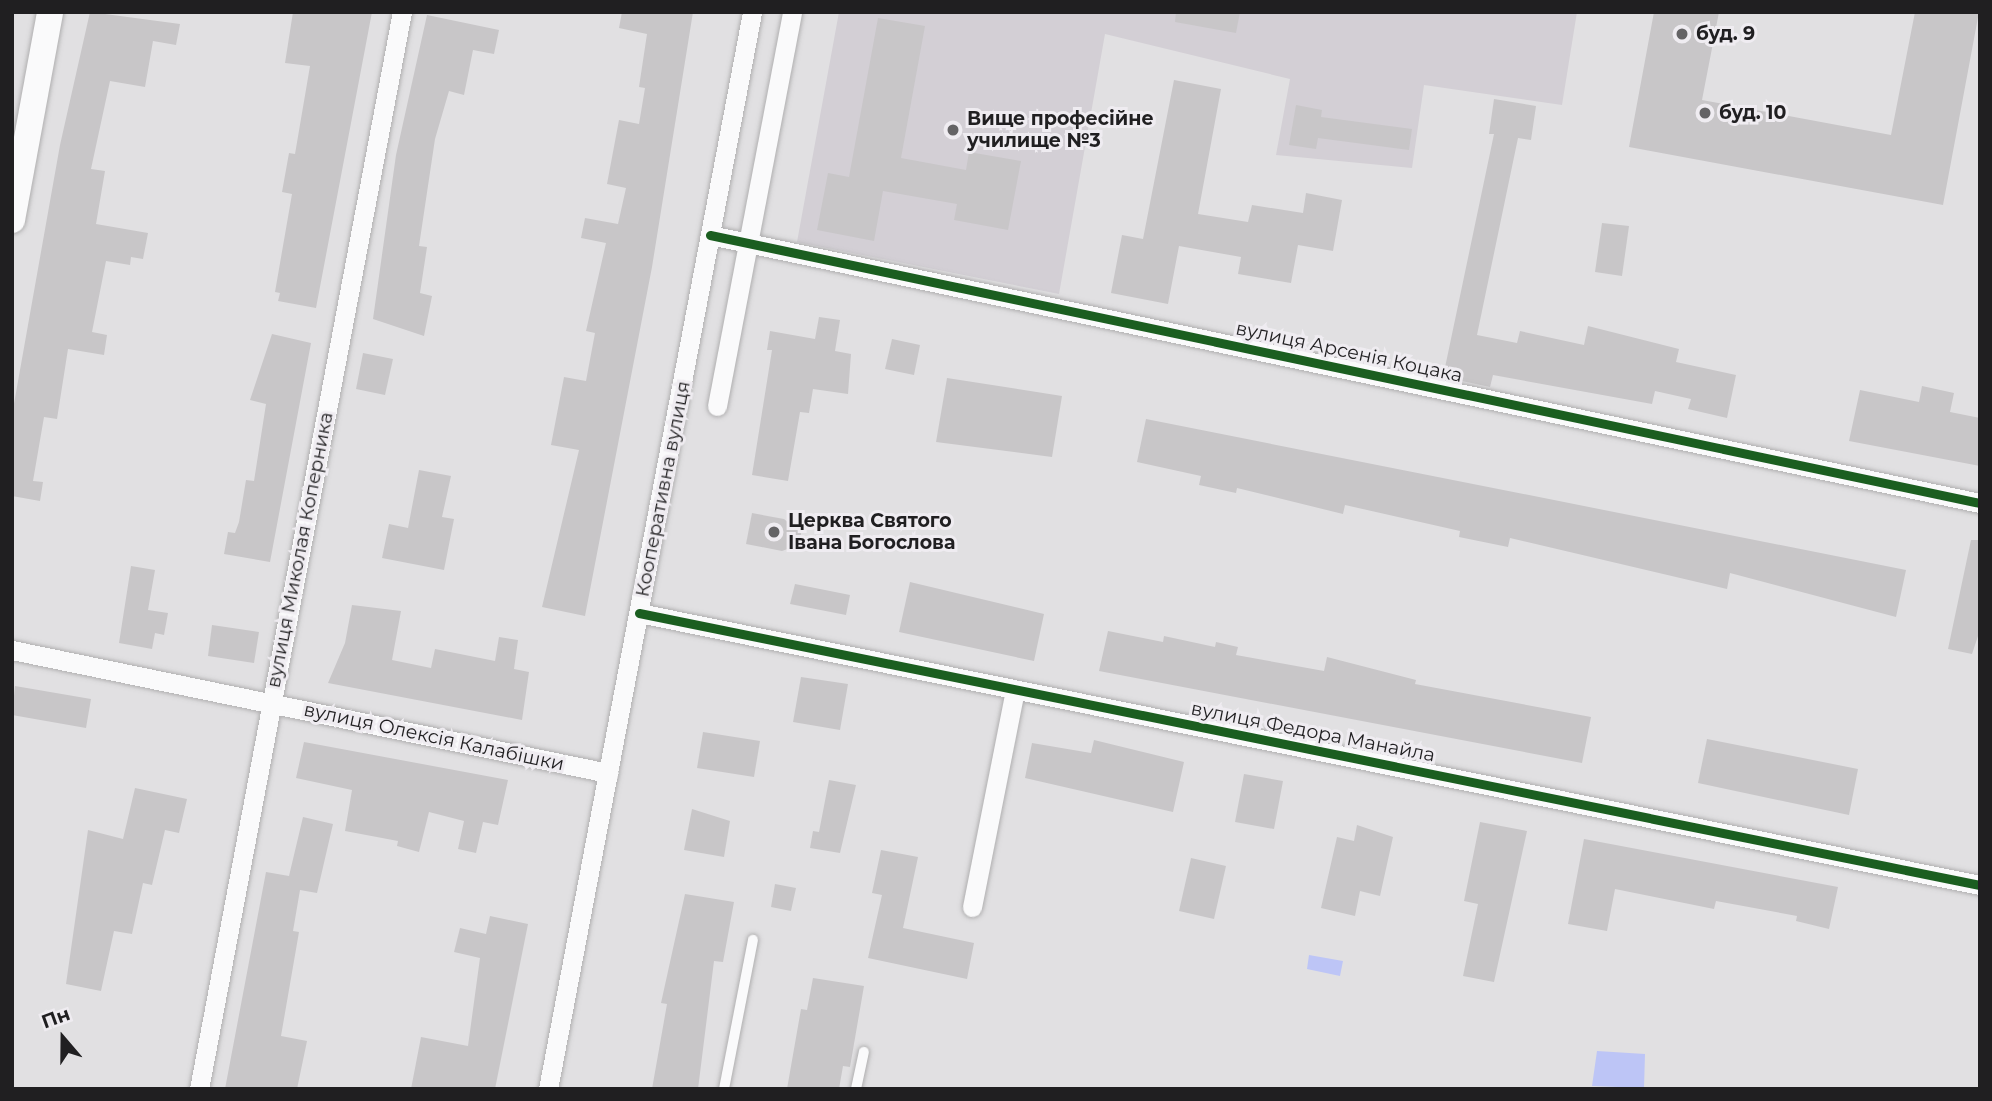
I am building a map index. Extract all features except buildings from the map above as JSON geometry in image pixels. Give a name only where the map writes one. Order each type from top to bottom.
[{"type":"street","points":[[12,220],[50,12]]},
{"type":"street","name":"вулиця Миколая Коперника","points":[[199,1089],[402,12]]},
{"type":"street","name":"Кооперативна вулиця","points":[[548,1089],[752,12]]},
{"type":"street","name":"Кооперативна вулиця","points":[[718,406],[792,12]]},
{"type":"street","name":"вулиця Арсенія Коцака","points":[[710,235],[1980,503]]},
{"type":"street","name":"вулиця Федора Манайла","points":[[639,613],[1980,885]]},
{"type":"street","name":"вулиця Олексія Калабішки","points":[[12,650],[608,773]]},
{"type":"street","points":[[972,907],[1015,690]]},
{"type":"lane","points":[[724,1089],[753,940]]},
{"type":"lane","points":[[856,1089],[863,1052]]},
{"type":"shaded area","name":"Вище професійне училище №3","points":[[839,12],[1577,12],[1562,105],[1424,85],[1412,168],[1276,155],[1290,79],[1105,34],[1059,294],[797,242]]},
{"type":"water","points":[[1309,955],[1343,961],[1340,976],[1307,969]]},
{"type":"water","points":[[1597,1051],[1645,1054],[1644,1088],[1592,1086]]},
{"type":"cycle path","points":[[710,235],[1980,503]]},
{"type":"cycle path","points":[[639,613],[1980,885]]},
{"type":"place","name":"буд. 9","points":[[1682,34]]},
{"type":"place","name":"буд. 10","points":[[1705,113]]},
{"type":"place","name":"Вище професійне училище №3","points":[[953,130]]},
{"type":"place","name":"Церква Святого Івана Богослова","points":[[774,532]]}]
